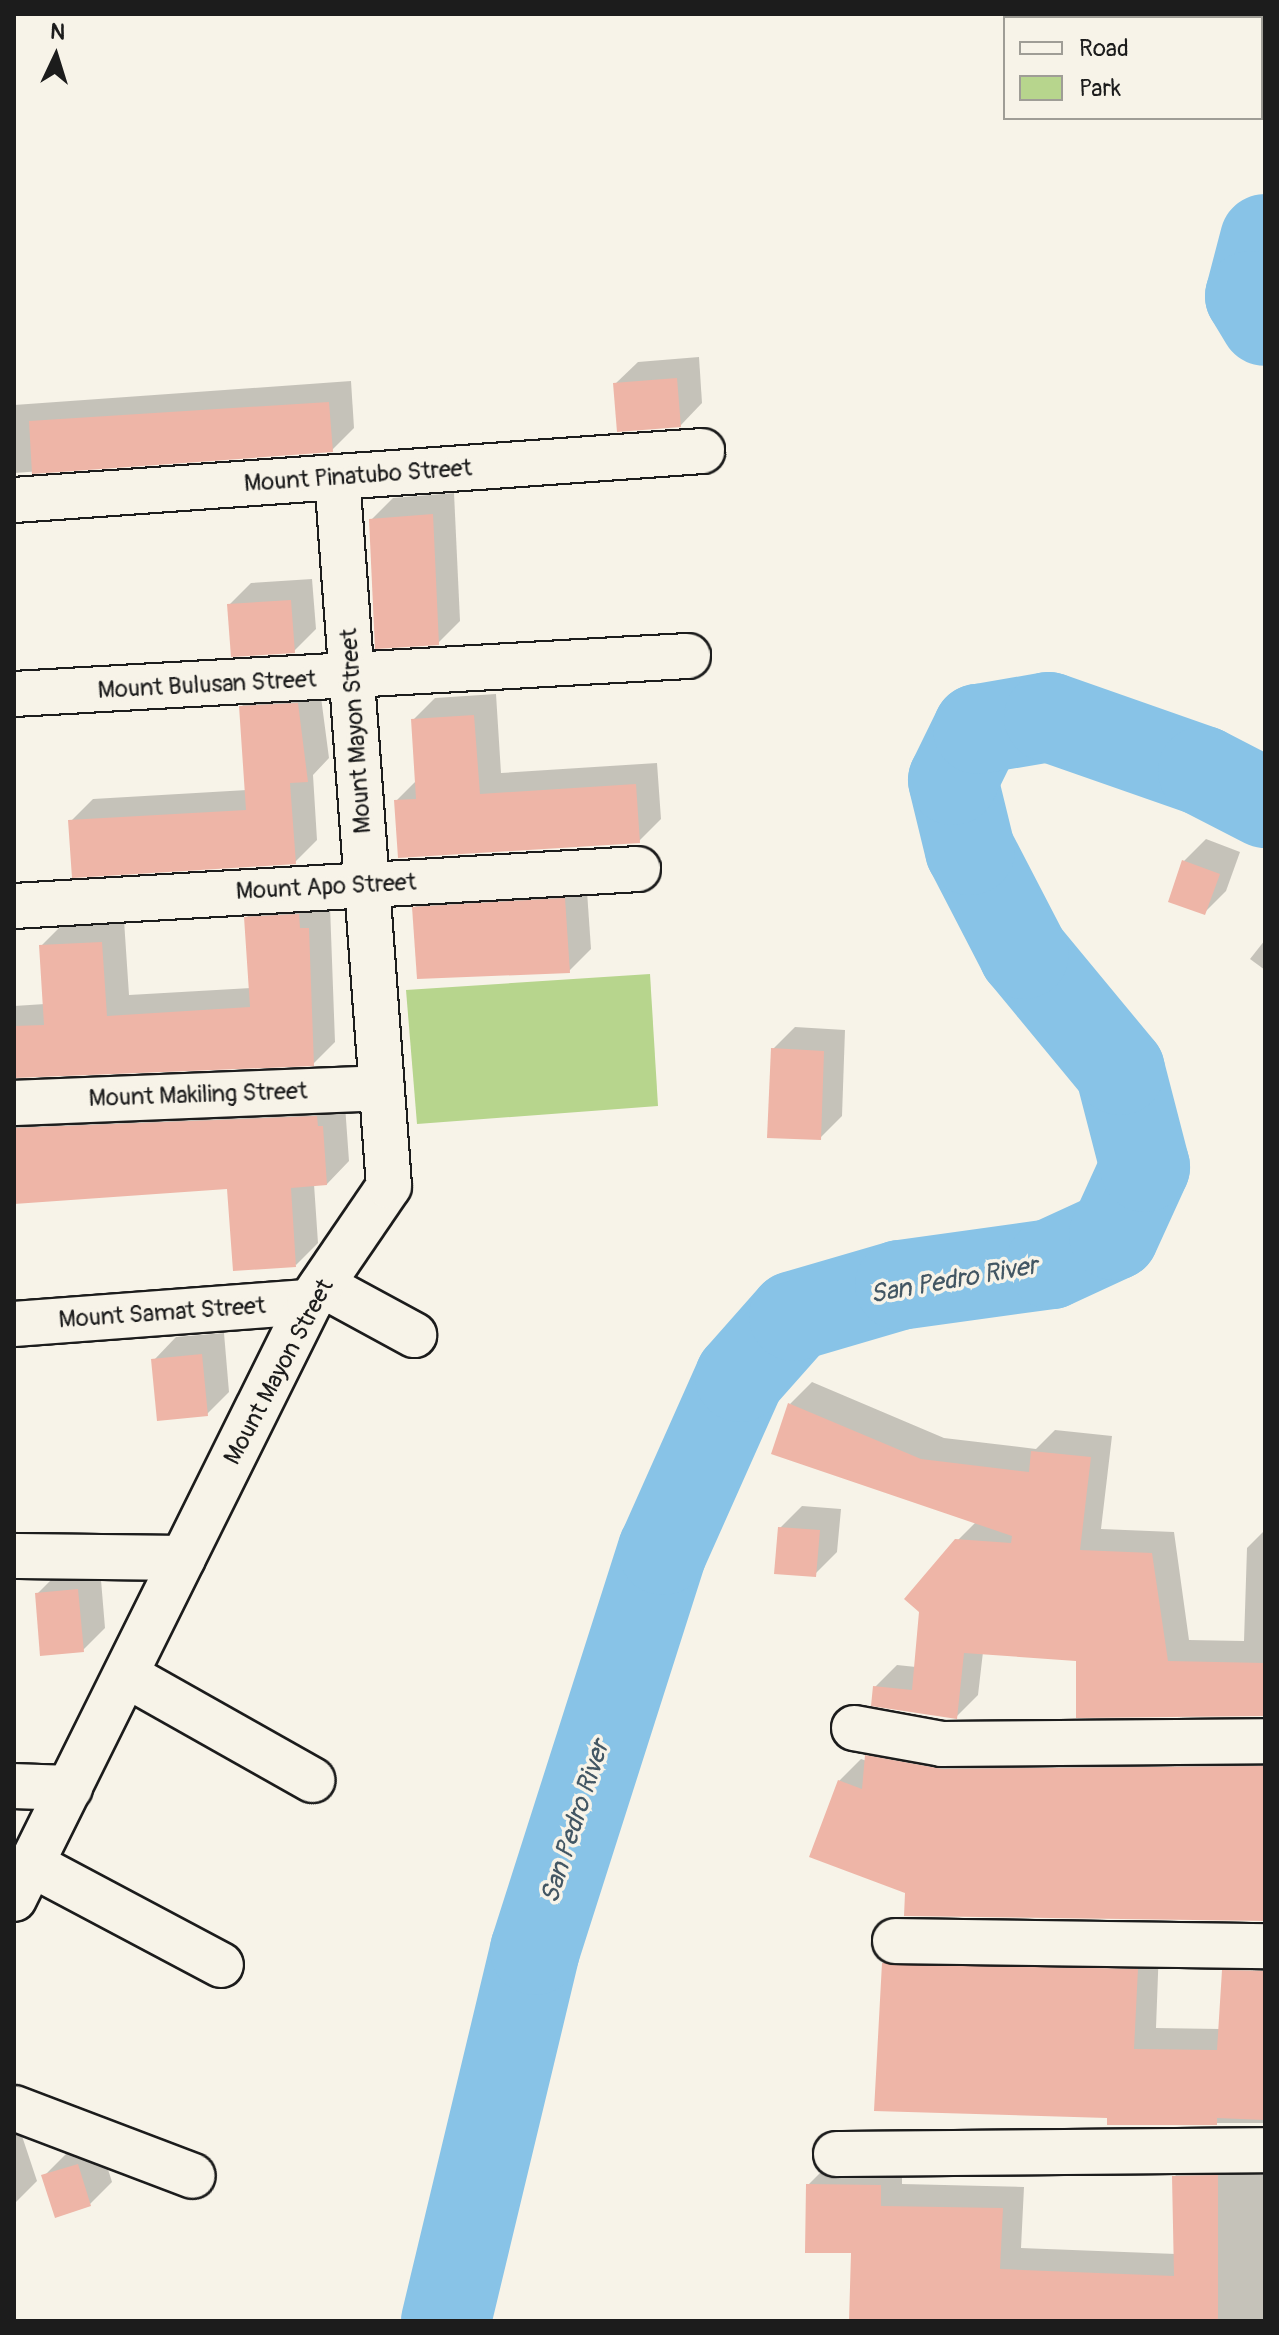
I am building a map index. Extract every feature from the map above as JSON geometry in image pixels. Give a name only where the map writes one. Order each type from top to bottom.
[{"type":"street","name":"Mount Pinatubo Street","points":[[14,500],[702,451]]},
{"type":"street","name":"Mount Mayon Street","points":[[23,1882],[316,1293],[389,1186],[337,477]]},
{"type":"street","name":"Mount Bulusan Street","points":[[14,694],[688,656]]},
{"type":"street","name":"Mount Apo Street","points":[[14,906],[638,869]]},
{"type":"street","name":"Mount Makiling Street","points":[[14,1103],[382,1088]]},
{"type":"street","name":"Mount Samat Street","points":[[14,1324],[316,1293]]},
{"type":"street","points":[[316,1293],[414,1335]]},
{"type":"street","points":[[14,1556],[183,1558]]},
{"type":"street","points":[[126,1675],[312,1780]]},
{"type":"street","points":[[854,1728],[942,1744],[1265,1741]]},
{"type":"street","points":[[14,1786],[70,1788]]},
{"type":"street","points":[[23,1882],[221,1965]]},
{"type":"street","points":[[895,1941],[1265,1946]]},
{"type":"street","points":[[14,2108],[193,2176]]},
{"type":"street","points":[[836,2154],[1265,2150]]},
{"type":"green space","points":[[650,974],[658,1106],[417,1124],[406,990]]},
{"type":"building","points":[[677,378],[681,427],[617,432],[613,383]]},
{"type":"building","points":[[329,402],[333,452],[32,474],[29,421]]},
{"type":"building","points":[[433,514],[439,645],[375,649],[369,519]]},
{"type":"building","points":[[291,600],[295,653],[231,657],[227,604]]},
{"type":"building","points":[[298,703],[308,782],[290,783],[296,864],[72,878],[68,820],[246,810],[239,706]]},
{"type":"building","points":[[474,715],[480,794],[636,784],[640,843],[398,858],[394,800],[416,799],[411,719]]},
{"type":"building","points":[[1182,860],[1220,874],[1205,915],[1168,902]]},
{"type":"building","points":[[565,898],[570,973],[417,979],[412,907]]},
{"type":"building","points":[[299,914],[300,928],[309,928],[314,1066],[14,1078],[14,1026],[44,1025],[39,945],[102,942],[107,1016],[250,1007],[244,917]]},
{"type":"building","points":[[771,1048],[824,1051],[821,1140],[767,1138]]},
{"type":"building","points":[[317,1116],[318,1126],[323,1126],[327,1185],[291,1188],[296,1267],[233,1271],[227,1189],[14,1204],[14,1128]]},
{"type":"building","points":[[202,1354],[208,1416],[157,1421],[151,1359]]},
{"type":"building","points":[[788,1403],[921,1459],[1029,1472],[1031,1451],[1091,1457],[1080,1550],[1152,1553],[1168,1661],[1265,1663],[1265,1716],[1076,1718],[1076,1661],[964,1653],[957,1719],[871,1706],[873,1686],[912,1690],[919,1612],[904,1599],[955,1539],[1011,1543],[1012,1536],[771,1454]]},
{"type":"building","points":[[778,1527],[820,1530],[816,1577],[774,1574]]},
{"type":"building","points":[[78,1589],[84,1652],[40,1656],[35,1593]]},
{"type":"building","points":[[865,1755],[942,1769],[1265,1766],[1265,1921],[904,1916],[905,1893],[809,1857],[838,1780],[862,1789]]},
{"type":"building","points":[[882,1963],[1138,1969],[1134,2049],[1217,2050],[1222,1970],[1265,1971],[1265,2120],[1217,2118],[1217,2125],[1107,2125],[1107,2118],[874,2111]]},
{"type":"building","points":[[78,2164],[91,2206],[55,2218],[41,2175]]},
{"type":"building","points":[[1218,2175],[1218,2321],[849,2321],[851,2253],[805,2253],[806,2184],[881,2185],[881,2206],[1003,2208],[1000,2269],[1174,2276],[1172,2176]]},
{"type":"waterway","name":"San Pedro River","points":[[1265,239],[1250,296],[1265,321]]},
{"type":"waterway","name":"San Pedro River","points":[[446,2321],[535,1950],[663,1550],[740,1377],[794,1316],[900,1285],[1051,1264],[1114,1235],[1145,1167],[1120,1070],[1024,954],[970,850],[953,780],[978,729],[1049,717],[1203,771],[1265,803]]}]
